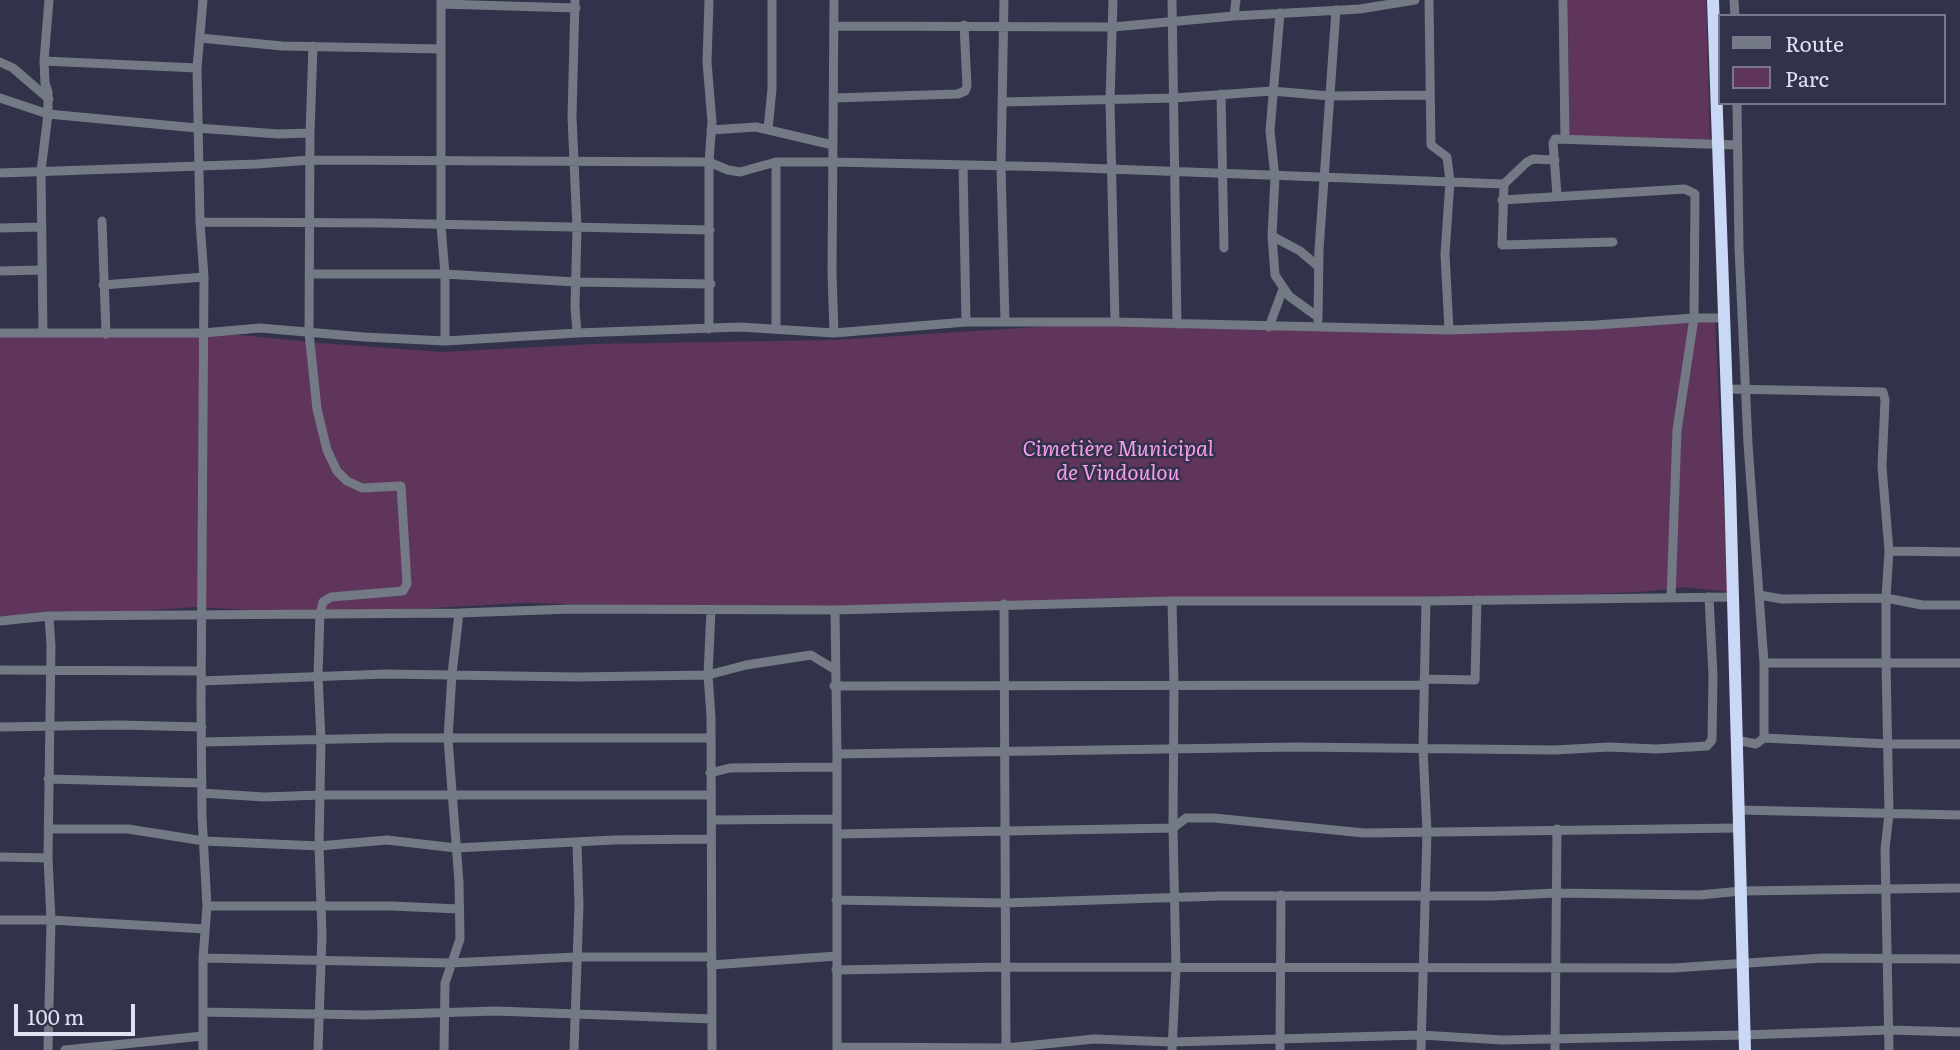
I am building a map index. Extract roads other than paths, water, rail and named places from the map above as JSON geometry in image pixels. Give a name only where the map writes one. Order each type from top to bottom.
[{"type":"highway","points":[[1713,0],[1725,318],[1745,1050]]},
{"type":"street","points":[[43,333],[41,171],[49,99],[44,61],[49,0]]},
{"type":"street","points":[[203,0],[197,68],[200,222],[204,278],[201,676],[206,906],[203,1050]]},
{"type":"street","points":[[709,0],[709,329]]},
{"type":"street","points":[[768,129],[772,89],[772,0]]},
{"type":"street","points":[[834,0],[834,333]]},
{"type":"street","points":[[1004,0],[1001,167],[1005,323]]},
{"type":"street","points":[[1113,0],[1110,100],[1115,322]]},
{"type":"street","points":[[1172,0],[1177,324]]},
{"type":"street","points":[[1234,16],[1236,0]]},
{"type":"street","points":[[834,26],[1113,27],[1336,10],[1359,4],[1415,0]]},
{"type":"street","points":[[1429,0],[1428,96],[1431,145],[1447,157],[1450,181],[1445,254],[1449,330]]},
{"type":"street","points":[[1563,0],[1565,139]]},
{"type":"street","points":[[445,341],[445,274],[441,226],[441,2],[575,4],[572,93],[576,161],[577,332]]},
{"type":"street","points":[[1319,329],[1319,267],[1336,10]]},
{"type":"street","points":[[1280,13],[1270,131],[1275,177],[1272,236],[1275,275],[1283,289],[1318,317]]},
{"type":"street","points":[[834,98],[958,94],[965,91],[964,25]]},
{"type":"street","points":[[200,38],[313,46],[441,49]]},
{"type":"street","points":[[313,46],[309,333],[317,409],[327,450],[337,471],[362,488],[401,486],[407,584],[403,591],[331,597],[323,602],[320,614],[318,675],[321,740],[321,908],[318,1050]]},
{"type":"street","points":[[44,61],[197,68]]},
{"type":"street","points":[[0,62],[13,68],[49,99]]},
{"type":"street","points":[[1002,102],[1174,98],[1272,91],[1330,96],[1428,96]]},
{"type":"street","points":[[1221,94],[1224,248]]},
{"type":"street","points":[[0,98],[48,114],[278,134],[310,133]]},
{"type":"street","points":[[1737,105],[1739,248],[1748,444],[1764,663],[1764,738]]},
{"type":"street","points":[[711,130],[756,127],[833,145]]},
{"type":"street","points":[[1557,195],[1553,141],[1565,139],[1737,145]]},
{"type":"street","points":[[1555,160],[1533,159],[1504,184],[1502,245],[1613,242]]},
{"type":"street","points":[[0,173],[310,160],[709,162],[740,172],[776,162],[833,162],[1504,184]]},
{"type":"street","points":[[776,162],[776,328]]},
{"type":"street","points":[[963,165],[966,322]]},
{"type":"street","points":[[1502,200],[1685,189],[1692,191],[1696,198],[1694,318],[1677,430],[1671,598]]},
{"type":"street","points":[[102,221],[106,334]]},
{"type":"street","points":[[200,222],[710,230]]},
{"type":"street","points":[[0,228],[42,227]]},
{"type":"street","points":[[1272,236],[1300,251],[1319,267]]},
{"type":"street","points":[[0,271],[41,270]]},
{"type":"street","points":[[310,274],[445,274],[575,282],[710,284]]},
{"type":"street","points":[[103,285],[204,278]]},
{"type":"street","points":[[1269,327],[1283,289]]},
{"type":"street","points":[[0,334],[203,332],[260,328],[445,341],[577,332],[709,329],[776,328],[834,333],[966,322],[1115,322],[1319,329],[1449,330],[1725,318]]},
{"type":"street","points":[[1726,389],[1883,393],[1885,400],[1882,467],[1889,551],[1886,598],[1889,814],[1885,849],[1889,1050]]},
{"type":"street","points":[[1889,551],[1960,552]]},
{"type":"street","points":[[1759,595],[1782,599],[1886,598],[1922,605],[1960,604]]},
{"type":"street","points":[[838,754],[1173,751],[1297,747],[1555,750],[1707,746],[1712,740],[1713,676],[1709,597]]},
{"type":"street","points":[[0,621],[48,616],[460,613],[570,609],[835,610],[1172,601],[1733,597]]},
{"type":"street","points":[[834,686],[1005,687],[1475,680],[1477,600]]},
{"type":"street","points":[[1172,601],[1176,968],[1172,1046]]},
{"type":"street","points":[[1421,1050],[1427,832],[1423,748],[1426,601]]},
{"type":"street","points":[[1004,604],[1006,1049]]},
{"type":"street","points":[[711,610],[708,675],[712,1050]]},
{"type":"street","points":[[835,610],[834,686],[838,754],[837,1048],[1006,1049],[1094,1039],[1172,1046],[1280,1045],[1421,1035],[1502,1040],[1889,1030],[1960,1032]]},
{"type":"street","points":[[444,1050],[445,982],[450,963],[459,946],[456,848],[448,739],[452,674],[460,613]]},
{"type":"street","points":[[48,616],[48,858],[51,920],[48,1050]]},
{"type":"street","points":[[0,670],[201,676],[708,675],[746,664],[811,654],[835,669]]},
{"type":"street","points":[[1764,663],[1960,663]]},
{"type":"street","points":[[0,727],[202,727]]},
{"type":"street","points":[[202,742],[387,738],[710,738]]},
{"type":"street","points":[[1737,740],[1756,744],[1764,738],[1889,744],[1960,744]]},
{"type":"street","points":[[710,773],[730,768],[837,767]]},
{"type":"street","points":[[48,779],[202,783]]},
{"type":"street","points":[[202,793],[264,797],[711,795]]},
{"type":"street","points":[[1737,810],[1960,815]]},
{"type":"street","points":[[837,834],[1173,828],[1185,818],[1214,818],[1364,834],[1738,828]]},
{"type":"street","points":[[711,820],[836,819]]},
{"type":"street","points":[[48,830],[128,829],[204,841],[319,846],[387,840],[456,848],[711,839]]},
{"type":"street","points":[[1555,1050],[1558,966],[1557,829]]},
{"type":"street","points":[[574,1050],[579,905],[577,843]]},
{"type":"street","points":[[0,857],[48,858]]},
{"type":"street","points":[[836,900],[1004,903],[1281,895],[1700,895],[1741,891],[1960,888]]},
{"type":"street","points":[[1280,1045],[1281,895]]},
{"type":"street","points":[[206,906],[392,906],[459,909]]},
{"type":"street","points":[[0,920],[51,920],[205,929]]},
{"type":"street","points":[[203,958],[450,963],[576,957],[711,961],[837,956]]},
{"type":"street","points":[[836,970],[1279,966],[1422,969],[1558,966],[1673,968],[1824,958],[1960,959]]},
{"type":"street","points":[[203,1012],[319,1015],[496,1011],[712,1019]]},
{"type":"street","points":[[65,1050],[203,1036]]},
{"type":"park label","name":"Cimetière Municipal de Vindoulou","points":[[1118,462]]}]
